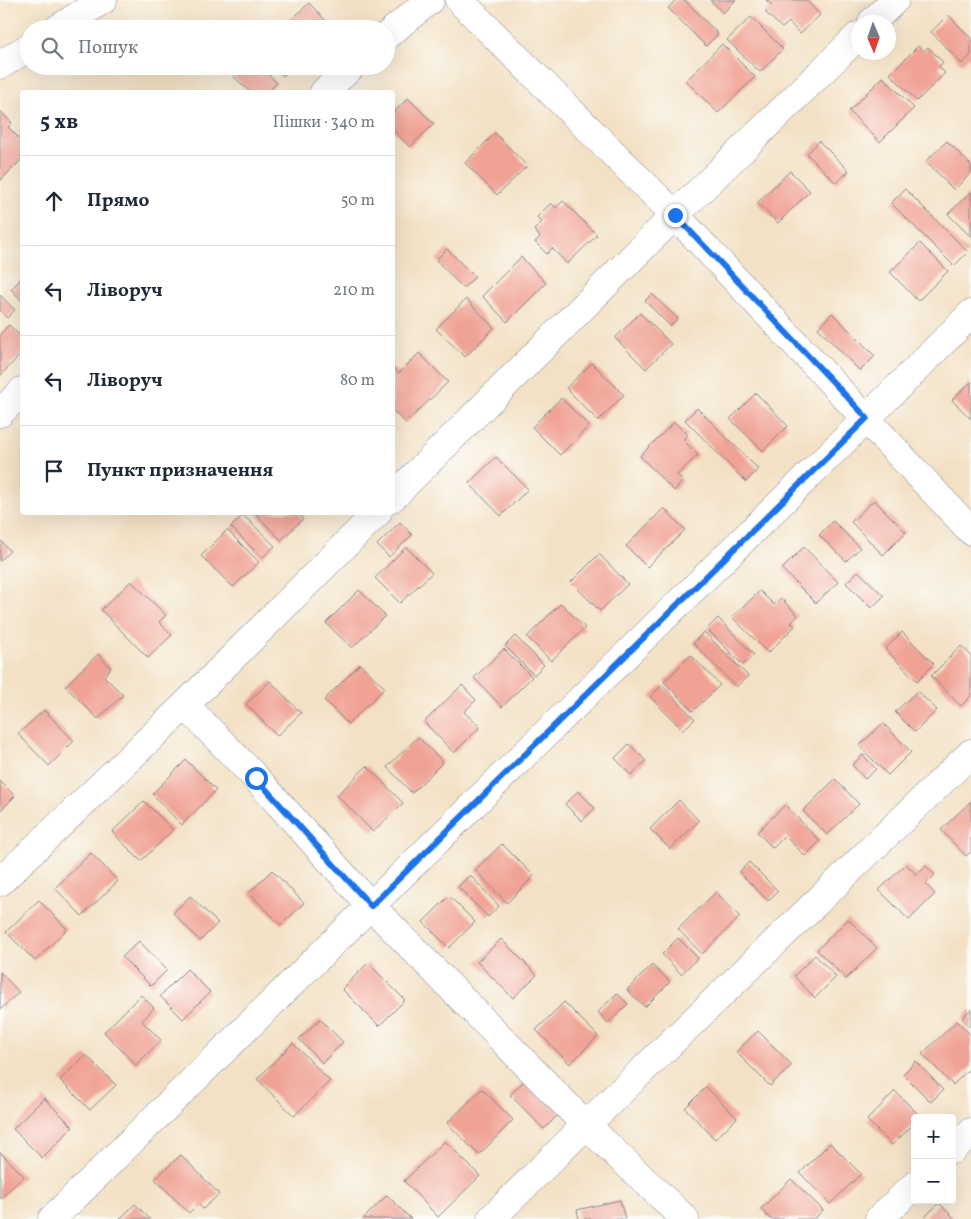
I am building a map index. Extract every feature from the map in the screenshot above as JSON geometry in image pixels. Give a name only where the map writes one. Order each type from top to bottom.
[{"type":"street","points":[[71,20],[103,0]]},
{"type":"street","points":[[395,29],[430,0]]},
{"type":"street","points":[[459,0],[675,215],[971,531]]},
{"type":"street","points":[[879,15],[895,0]]},
{"type":"street","points":[[395,495],[675,215],[851,43]]},
{"type":"street","points":[[0,65],[20,53]]},
{"type":"street","points":[[326,90],[342,75]]},
{"type":"street","points":[[52,1219],[971,314]]},
{"type":"street","points":[[0,413],[20,393]]},
{"type":"street","points":[[0,882],[185,705],[375,515]]},
{"type":"street","points":[[185,705],[256,778],[371,906],[586,1125],[685,1219]]},
{"type":"street","points":[[492,1219],[586,1125],[971,753]]},
{"type":"street","points":[[956,1146],[971,1132]]},
{"type":"street","points":[[879,1219],[911,1189]]},
{"type":"building","points":[[676,0],[685,0],[718,34],[706,46],[668,8]]},
{"type":"building","points":[[710,0],[736,0],[723,13]]},
{"type":"building","points":[[766,0],[806,0],[820,15],[800,34],[789,22],[782,28],[765,12],[772,5]]},
{"type":"building","points":[[309,3],[325,20],[291,20]]},
{"type":"building","points":[[948,15],[971,38],[971,55],[962,64],[931,32]]},
{"type":"building","points":[[751,17],[783,49],[760,72],[727,40]]},
{"type":"building","points":[[722,44],[755,77],[718,113],[686,81]]},
{"type":"building","points":[[918,46],[924,51],[928,47],[943,62],[939,67],[945,73],[917,101],[890,74]]},
{"type":"building","points":[[232,75],[269,75],[277,83],[270,90],[248,90]]},
{"type":"building","points":[[883,77],[914,108],[880,142],[849,111]]},
{"type":"building","points":[[408,98],[434,124],[410,147],[395,132],[395,111]]},
{"type":"building","points":[[0,111],[12,123],[8,127],[20,139],[20,161],[0,181]]},
{"type":"building","points":[[495,133],[527,166],[497,195],[465,163]]},
{"type":"building","points":[[819,141],[849,171],[836,183],[807,154]]},
{"type":"building","points":[[947,141],[971,165],[971,173],[954,190],[926,161]]},
{"type":"building","points":[[790,171],[810,191],[778,223],[757,203]]},
{"type":"building","points":[[905,189],[968,252],[954,266],[891,203]]},
{"type":"building","points":[[971,192],[971,237],[948,214]]},
{"type":"building","points":[[563,201],[597,235],[567,264],[552,248],[547,254],[535,242],[540,237],[534,230],[542,222],[537,217],[551,203],[556,208]]},
{"type":"building","points":[[920,243],[948,271],[918,301],[890,272]]},
{"type":"building","points":[[447,249],[475,277],[463,288],[436,260]]},
{"type":"building","points":[[521,257],[546,283],[507,322],[482,296]]},
{"type":"building","points":[[20,280],[20,299],[11,289]]},
{"type":"building","points":[[652,294],[678,319],[670,326],[645,301]]},
{"type":"building","points":[[0,295],[15,310],[7,318],[0,311]]},
{"type":"building","points":[[466,299],[494,328],[465,357],[436,329]]},
{"type":"building","points":[[640,313],[671,344],[646,369],[615,338]]},
{"type":"building","points":[[832,313],[875,356],[860,371],[818,328]]},
{"type":"building","points":[[9,325],[20,336],[20,355],[0,376],[0,334]]},
{"type":"building","points":[[419,353],[448,382],[406,423],[395,413],[395,370],[399,373]]},
{"type":"building","points":[[592,363],[624,395],[598,421],[566,388]]},
{"type":"building","points":[[971,382],[971,419],[952,400]]},
{"type":"building","points":[[756,393],[788,426],[763,451],[730,419]]},
{"type":"building","points":[[561,398],[589,426],[560,455],[532,427]]},
{"type":"building","points":[[697,408],[758,469],[746,482],[685,420]]},
{"type":"building","points":[[674,422],[688,435],[683,440],[698,455],[677,475],[683,481],[674,491],[640,456]]},
{"type":"building","points":[[496,457],[528,489],[501,516],[469,483]]},
{"type":"building","points":[[874,500],[906,532],[883,555],[851,522]]},
{"type":"building","points":[[664,508],[685,530],[647,567],[626,546]]},
{"type":"building","points":[[243,515],[275,546],[262,558],[231,527]]},
{"type":"building","points":[[257,515],[300,515],[303,519],[281,540]]},
{"type":"building","points":[[833,521],[860,548],[846,561],[819,535]]},
{"type":"building","points":[[400,522],[412,535],[389,557],[377,545]]},
{"type":"building","points":[[227,530],[259,562],[233,587],[201,556]]},
{"type":"building","points":[[0,540],[10,551],[0,561]]},
{"type":"building","points":[[406,547],[432,573],[400,603],[375,578]]},
{"type":"building","points":[[804,547],[838,582],[816,603],[782,569]]},
{"type":"building","points":[[599,554],[628,584],[600,611],[571,582]]},
{"type":"building","points":[[858,571],[884,596],[871,608],[846,583]]},
{"type":"building","points":[[131,581],[166,615],[159,622],[172,635],[148,658],[101,610]]},
{"type":"building","points":[[359,590],[385,616],[352,648],[326,623]]},
{"type":"building","points":[[760,591],[774,605],[781,598],[798,616],[791,623],[795,626],[768,653],[732,617]]},
{"type":"building","points":[[561,603],[585,628],[551,661],[527,637]]},
{"type":"building","points":[[718,618],[754,655],[743,665],[707,629]]},
{"type":"building","points":[[704,632],[748,676],[736,687],[693,643]]},
{"type":"building","points":[[902,632],[934,664],[917,681],[885,649]]},
{"type":"building","points":[[515,636],[544,665],[534,675],[505,646]]},
{"type":"building","points":[[961,646],[971,655],[971,696],[961,706],[931,676]]},
{"type":"building","points":[[504,649],[532,677],[502,707],[474,678]]},
{"type":"building","points":[[98,654],[111,668],[104,676],[123,695],[98,719],[65,686]]},
{"type":"building","points":[[691,655],[720,685],[693,711],[664,682]]},
{"type":"building","points":[[360,664],[385,688],[348,724],[324,700]]},
{"type":"building","points":[[270,681],[301,713],[277,736],[246,704]]},
{"type":"building","points":[[462,685],[476,700],[464,712],[480,727],[454,753],[424,722]]},
{"type":"building","points":[[662,685],[695,719],[683,730],[650,697]]},
{"type":"building","points":[[917,691],[937,710],[915,732],[895,712]]},
{"type":"building","points":[[44,710],[74,741],[49,766],[18,734]]},
{"type":"building","points":[[883,723],[911,752],[888,775],[859,746]]},
{"type":"building","points":[[418,737],[443,762],[412,793],[387,767]]},
{"type":"building","points":[[629,744],[646,761],[631,775],[615,758]]},
{"type":"building","points":[[863,755],[876,769],[865,779],[852,765]]},
{"type":"building","points":[[186,760],[216,790],[182,825],[152,794]]},
{"type":"building","points":[[367,766],[403,803],[373,832],[337,795]]},
{"type":"building","points":[[835,779],[859,804],[827,835],[803,811]]},
{"type":"building","points":[[0,781],[15,796],[0,811]]},
{"type":"building","points":[[578,791],[595,808],[582,821],[565,804]]},
{"type":"building","points":[[679,800],[699,821],[670,849],[650,829]]},
{"type":"building","points":[[144,801],[173,830],[141,861],[112,832]]},
{"type":"building","points":[[971,801],[971,852],[966,856],[941,830]]},
{"type":"building","points":[[785,805],[820,841],[805,856],[785,836],[773,848],[757,832]]},
{"type":"building","points":[[502,844],[534,876],[507,903],[475,870]]},
{"type":"building","points":[[91,853],[118,881],[82,916],[55,888]]},
{"type":"building","points":[[749,862],[778,891],[768,901],[739,872]]},
{"type":"building","points":[[906,864],[917,875],[926,866],[935,875],[926,884],[935,894],[909,920],[879,890]]},
{"type":"building","points":[[272,870],[304,903],[281,925],[249,893]]},
{"type":"building","points":[[470,875],[499,906],[488,917],[458,887]]},
{"type":"building","points":[[716,892],[740,917],[702,954],[678,929]]},
{"type":"building","points":[[190,896],[218,923],[200,941],[173,913]]},
{"type":"building","points":[[449,896],[475,922],[449,948],[423,922]]},
{"type":"building","points":[[39,900],[67,929],[35,961],[6,932]]},
{"type":"building","points":[[848,919],[877,948],[846,979],[817,950]]},
{"type":"building","points":[[678,938],[698,958],[681,974],[662,954]]},
{"type":"building","points":[[501,939],[537,975],[513,998],[477,962]]},
{"type":"building","points":[[139,941],[167,970],[151,986],[122,957]]},
{"type":"building","points":[[815,955],[836,977],[815,998],[794,976]]},
{"type":"building","points":[[368,963],[405,1000],[379,1026],[342,989]]},
{"type":"building","points":[[652,965],[670,982],[645,1007],[627,990]]},
{"type":"building","points":[[187,969],[210,992],[183,1019],[160,996]]},
{"type":"building","points":[[0,972],[19,992],[0,1010]]},
{"type":"building","points":[[617,993],[628,1004],[608,1023],[598,1012]]},
{"type":"building","points":[[141,995],[154,1008],[142,1021],[161,1040],[136,1065],[104,1032]]},
{"type":"building","points":[[564,1002],[598,1036],[570,1064],[536,1030]]},
{"type":"building","points":[[971,1009],[971,1028],[962,1018]]},
{"type":"building","points":[[320,1019],[343,1042],[322,1063],[299,1039]]},
{"type":"building","points":[[957,1021],[971,1035],[971,1067],[953,1085],[922,1054]]},
{"type":"building","points":[[758,1031],[792,1065],[770,1086],[736,1052]]},
{"type":"building","points":[[293,1043],[330,1081],[294,1116],[257,1079]]},
{"type":"building","points":[[86,1055],[116,1085],[90,1110],[60,1080]]},
{"type":"building","points":[[916,1061],[943,1090],[931,1102],[903,1074]]},
{"type":"building","points":[[526,1079],[560,1113],[544,1129],[510,1095]]},
{"type":"building","points":[[706,1087],[737,1118],[715,1139],[685,1108]]},
{"type":"building","points":[[482,1089],[513,1120],[479,1155],[447,1123]]},
{"type":"building","points":[[895,1091],[918,1114],[911,1114],[911,1127],[892,1145],[867,1120]]},
{"type":"building","points":[[44,1098],[73,1127],[42,1158],[13,1129]]},
{"type":"building","points":[[445,1141],[480,1176],[438,1217],[404,1181]]},
{"type":"building","points":[[830,1143],[861,1174],[830,1204],[800,1173]]},
{"type":"building","points":[[0,1152],[24,1176],[0,1199]]},
{"type":"building","points":[[181,1155],[219,1194],[203,1209],[198,1204],[189,1213],[155,1179]]},
{"type":"building","points":[[791,1179],[823,1210],[814,1219],[770,1219],[761,1209]]},
{"type":"building","points":[[387,1195],[411,1219],[363,1219]]},
{"type":"building","points":[[620,1200],[625,1219],[579,1219],[577,1210]]},
{"type":"building","points":[[135,1204],[150,1219],[120,1219]]},
{"type":"building","points":[[940,1204],[955,1219],[923,1219]]},
{"type":"route","points":[[256,778],[371,906],[867,418],[675,215]]}]
